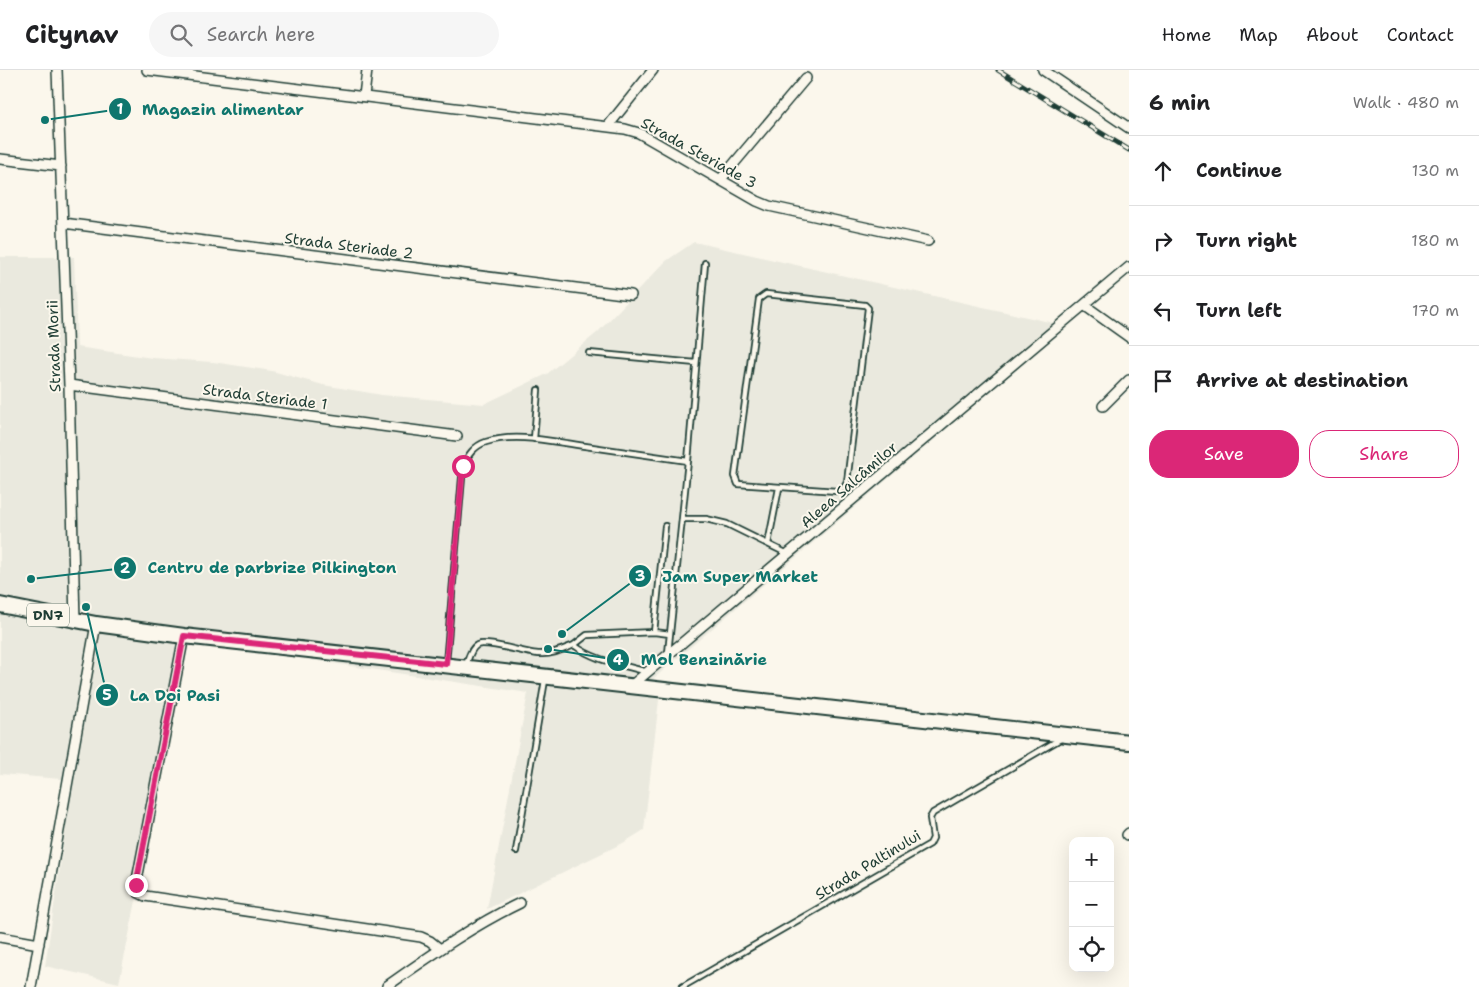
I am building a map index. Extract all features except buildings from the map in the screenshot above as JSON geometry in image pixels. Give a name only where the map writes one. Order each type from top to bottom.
[{"type":"main road","name":"DN7","points":[[0,605],[75,621],[184,636],[465,666],[1129,742]]},
{"type":"street","name":"Strada Morii","points":[[57,70],[69,385],[75,621]]},
{"type":"street","name":"Strada Steriade 3","points":[[147,70],[608,126],[639,133],[769,206],[928,241]]},
{"type":"street","points":[[364,96],[367,70]]},
{"type":"street","points":[[608,126],[654,70]]},
{"type":"street","points":[[1043,70],[1129,128]]},
{"type":"street","points":[[721,179],[806,78]]},
{"type":"street","points":[[0,159],[61,166]]},
{"type":"street","name":"Strada Steriade 2","points":[[63,223],[631,295]]},
{"type":"street","name":"Aleea Salcâmilor","points":[[632,685],[1129,267]]},
{"type":"street","points":[[1084,305],[1129,337]]},
{"type":"street","points":[[1103,406],[1129,380]]},
{"type":"street","name":"Strada Steriade 1","points":[[69,385],[457,436]]},
{"type":"street","points":[[32,987],[96,624]]},
{"type":"street","points":[[184,636],[136,885],[139,893],[145,896],[421,937],[430,941],[440,950]]},
{"type":"street","points":[[387,986],[490,918],[520,903]]},
{"type":"street","points":[[0,937],[39,944]]},
{"type":"lane","points":[[667,656],[688,461],[704,263]]},
{"type":"lane","points":[[766,294],[865,305],[868,310],[847,482],[844,488],[837,492],[779,488],[738,484],[735,476],[758,299],[766,294]]},
{"type":"lane","points":[[588,353],[696,363]]},
{"type":"lane","points":[[534,439],[538,390]]},
{"type":"lane","points":[[446,664],[463,466],[475,448],[485,442],[506,438],[534,439],[688,461]]},
{"type":"lane","points":[[768,544],[779,488]]},
{"type":"lane","points":[[682,519],[706,519],[727,524],[789,554]]},
{"type":"lane","points":[[654,632],[665,526]]},
{"type":"lane","points":[[465,666],[472,650],[478,645],[490,644],[542,655],[558,652],[574,645],[587,635],[654,632],[670,634]]},
{"type":"lane","points":[[574,645],[583,652],[648,672]]},
{"type":"lane","points":[[516,851],[546,676]]},
{"type":"lane","name":"Strada Paltinului","points":[[682,987],[930,844],[933,838],[930,818],[933,813],[1068,735]]},
{"type":"shaded area","points":[[694,242],[1067,326],[653,679],[659,700],[644,830],[623,843],[487,909],[528,693],[187,641],[119,983],[45,966],[73,780],[0,774],[0,257],[74,257],[77,347],[152,358],[213,362],[272,371],[323,385],[382,395],[484,404],[547,374],[598,332],[666,261]]},
{"type":"railway","points":[[998,70],[1129,150]]},
{"type":"place","name":"Magazin alimentar","points":[[45,120]]},
{"type":"place","name":"Centru de parbrize Pilkington","points":[[31,579]]},
{"type":"place","name":"La Doi Pasi","points":[[86,607]]},
{"type":"place","name":"Jam Super Market","points":[[562,634]]},
{"type":"place","name":"Mol Benzinărie","points":[[548,649]]},
{"type":"route","points":[[136,885],[184,636],[446,664],[463,466]]}]
